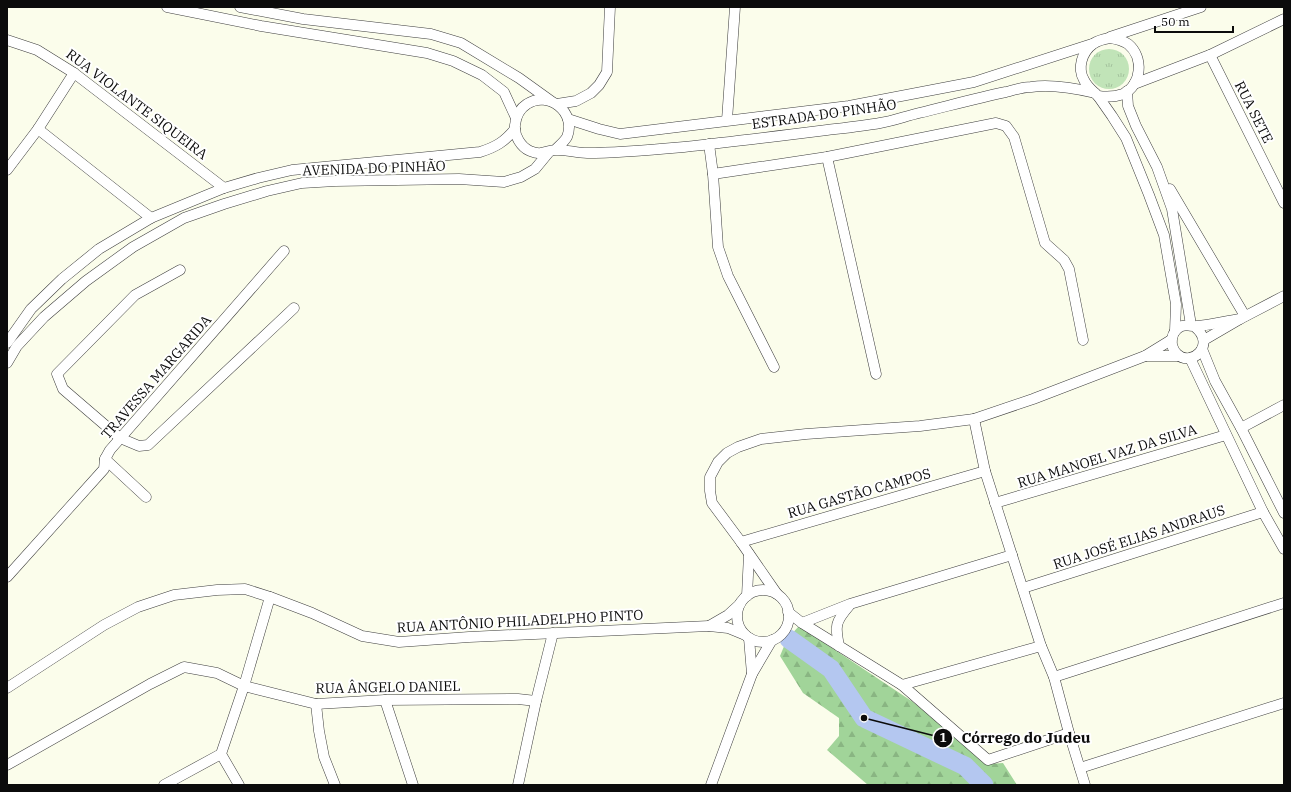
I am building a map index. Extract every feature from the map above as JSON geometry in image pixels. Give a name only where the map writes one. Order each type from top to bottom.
[{"type":"street","points":[[167,7],[261,26],[427,53],[453,61],[482,75],[504,92],[515,123],[517,137],[522,145],[529,150],[537,153],[552,151],[562,144],[567,136],[568,119],[564,110],[519,78],[461,43],[431,34],[303,19],[240,7]]},
{"type":"street","points":[[7,343],[31,309],[62,279],[100,249],[151,218],[224,188],[292,170],[480,152],[495,147],[509,135],[519,111],[526,104],[535,100],[544,99],[555,103],[576,101],[591,93],[599,85],[607,72],[610,7]]},
{"type":"street","points":[[728,120],[735,7]]},
{"type":"street","name":"ESTRADA DO PINHÃO","points":[[568,119],[620,134],[849,106],[974,82],[1201,7]]},
{"type":"street","points":[[1096,94],[1116,96],[1131,87],[1210,55],[1284,19]]},
{"type":"street","points":[[1178,356],[1172,348],[1176,304],[1164,235],[1126,138],[1096,94],[1088,87],[1082,78],[1081,69],[1084,55],[1086,51],[1097,42],[1110,38],[1119,40],[1127,44],[1138,58],[1138,76],[1131,87],[1128,106],[1136,126],[1157,167],[1242,317]]},
{"type":"street","name":"RUA VIOLANTE SIQUEIRA","points":[[7,40],[37,50],[74,73],[224,188]]},
{"type":"street","name":"RUA SETE","points":[[1210,55],[1284,203]]},
{"type":"street","points":[[7,170],[38,129],[74,73]]},
{"type":"street","name":"ESTRADA DO PINHÃO","points":[[552,151],[585,153],[626,152],[768,138],[881,123],[989,95],[1031,86],[1068,87],[1096,94]]},
{"type":"street","points":[[713,174],[827,157],[996,123],[1006,126],[1014,137],[1045,244],[1064,260],[1069,269],[1083,340]]},
{"type":"street","points":[[38,129],[151,218]]},
{"type":"street","points":[[709,144],[713,174],[718,247],[728,276],[774,367]]},
{"type":"street","name":"AVENIDA DO PINHÃO","points":[[7,363],[17,346],[44,317],[86,281],[133,247],[184,218],[260,193],[302,183],[335,181],[451,180],[504,182],[521,177],[534,169],[552,151]]},
{"type":"street","points":[[827,157],[876,374]]},
{"type":"street","points":[[1157,167],[1172,209],[1193,326],[1201,332],[1203,345],[1215,380],[1283,507]]},
{"type":"street","name":"TRAVESSA MARGARIDA","points":[[7,577],[104,469],[105,459],[110,450],[284,251]]},
{"type":"street","points":[[180,270],[135,295],[57,374],[63,389],[120,438],[139,446],[148,445],[294,308]]},
{"type":"street","points":[[1145,356],[1178,356],[1190,358],[1197,355],[1203,345],[1242,317],[1284,296]]},
{"type":"street","points":[[749,554],[744,599],[738,609],[738,623],[747,636],[758,642],[772,640],[780,636],[785,629],[788,621],[786,605],[777,594],[741,542],[712,503],[710,477],[718,462],[727,453],[738,447],[761,440],[806,434],[920,426],[974,419],[1033,399],[1145,356],[1173,336],[1180,327],[1242,317]]},
{"type":"street","points":[[1190,358],[1263,512],[1284,549]]},
{"type":"street","points":[[1241,428],[1284,405]]},
{"type":"street","points":[[974,419],[985,471],[1041,646],[1054,677],[1085,785]]},
{"type":"street","name":"RUA MANOEL VAZ DA SILVA","points":[[995,503],[1226,435]]},
{"type":"street","points":[[105,459],[146,497]]},
{"type":"street","name":"RUA GASTÃO CAMPOS","points":[[741,542],[985,471]]},
{"type":"street","name":"RUA JOSÉ ELIAS ANDRAUS","points":[[1022,588],[1263,512]]},
{"type":"street","points":[[802,624],[850,604],[1012,555]]},
{"type":"street","name":"RUA ANTÔNIO PHILADELPHO PINTO","points":[[7,688],[104,625],[138,607],[174,595],[217,590],[245,589],[312,612],[362,636],[399,642],[469,637],[709,626],[728,628],[747,636]]},
{"type":"street","points":[[709,626],[728,615],[744,599],[754,592],[761,590],[777,594]]},
{"type":"street","points":[[164,785],[221,754],[244,686],[270,597]]},
{"type":"street","points":[[1054,677],[1284,603]]},
{"type":"street","points":[[839,646],[836,631],[838,618],[850,604]]},
{"type":"street","points":[[788,612],[802,624],[902,685],[988,760],[1069,733]]},
{"type":"street","points":[[518,785],[536,700],[553,633]]},
{"type":"street","points":[[747,636],[752,674]]},
{"type":"street","points":[[711,785],[752,674],[772,640]]},
{"type":"street","points":[[902,685],[1041,646]]},
{"type":"street","name":"RUA ÂNGELO DANIEL","points":[[7,765],[150,684],[184,667],[217,673],[244,686],[316,704],[386,700],[536,700]]},
{"type":"street","points":[[386,700],[413,785]]},
{"type":"street","points":[[1080,768],[1284,703]]},
{"type":"street","points":[[316,704],[324,757],[335,785]]},
{"type":"street","points":[[221,754],[239,785]]},
{"type":"green space","points":[[1109,49],[1123,55],[1129,69],[1123,83],[1109,89],[1095,83],[1089,69],[1095,55]]},
{"type":"green space","points":[[799,626],[913,702],[988,764],[1003,763],[1017,785],[868,785],[827,750],[839,736],[839,718],[803,693],[780,656],[787,639]]},
{"type":"waterway","points":[[789,639],[831,669],[864,718],[965,766],[984,785]]},
{"type":"place","name":"Córrego do Judeu","points":[[864,718]]}]
